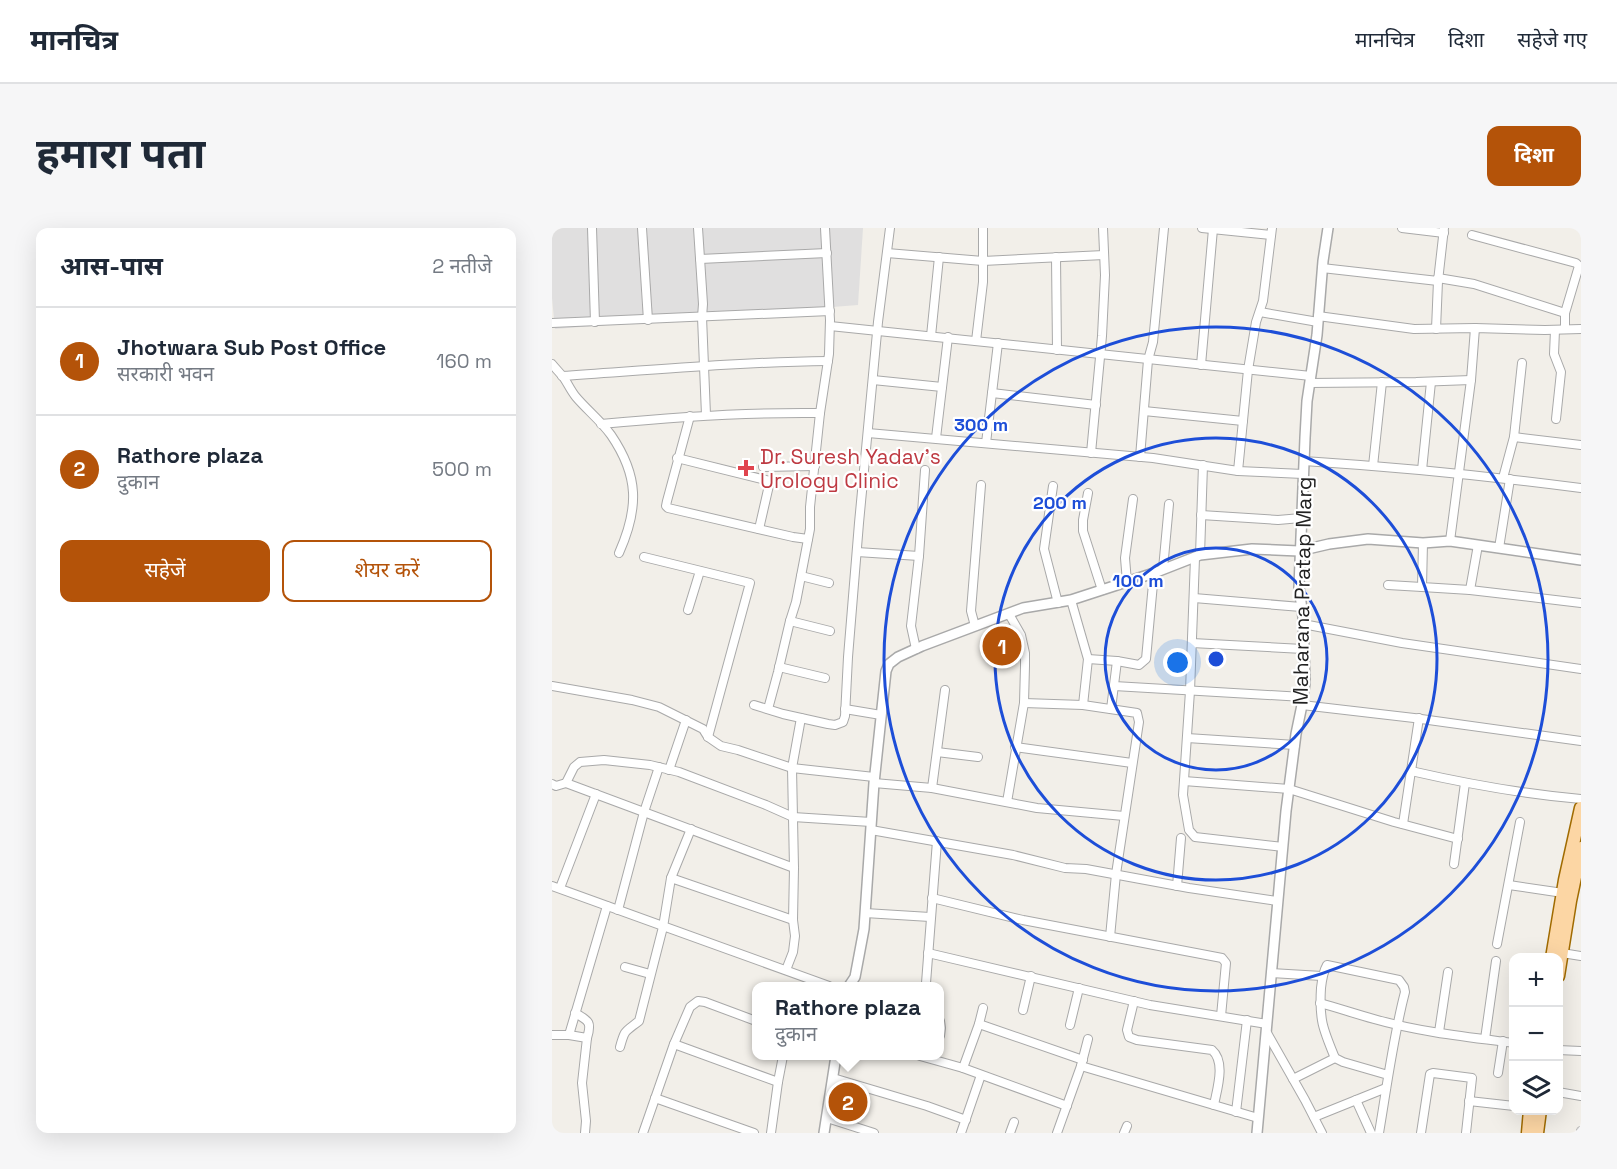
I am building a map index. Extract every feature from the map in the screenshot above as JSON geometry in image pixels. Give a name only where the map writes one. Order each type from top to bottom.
[{"type":"main road","points":[[1571,899],[1581,808]]},
{"type":"main road","points":[[1558,953],[1581,848]]},
{"type":"main road","points":[[1528,1133],[1530,1115]]},
{"type":"main road","points":[[1537,1133],[1539,1115]]},
{"type":"street","points":[[592,228],[595,322]]},
{"type":"street","points":[[642,228],[648,320]]},
{"type":"street","points":[[698,228],[706,415]]},
{"type":"street","points":[[768,710],[796,602],[808,539],[830,326],[825,228]]},
{"type":"street","points":[[754,705],[828,724],[843,722],[853,584],[890,228]]},
{"type":"street","points":[[976,341],[983,282],[983,228]]},
{"type":"street","points":[[1091,453],[1101,354],[1105,275],[1103,228]]},
{"type":"street","points":[[1140,457],[1148,360],[1153,342],[1164,228]]},
{"type":"street","points":[[1202,228],[1272,231],[1263,301],[1256,322],[1248,370],[1238,471]]},
{"type":"street","name":"Maharana Pratap Marg","points":[[1257,1133],[1277,901],[1294,745],[1305,683],[1299,551],[1307,401],[1328,228]]},
{"type":"street","points":[[1402,228],[1444,231],[1438,280],[1436,329]]},
{"type":"street","points":[[1201,365],[1213,229]]},
{"type":"street","points":[[1472,235],[1576,263],[1579,266],[1565,313],[1565,329]]},
{"type":"street","points":[[700,259],[826,253]]},
{"type":"street","points":[[887,253],[983,261],[1104,255]]},
{"type":"street","points":[[931,336],[939,257]]},
{"type":"street","points":[[1056,257],[1057,350]]},
{"type":"street","points":[[1322,268],[1474,284],[1565,313]]},
{"type":"street","points":[[552,323],[830,311]]},
{"type":"street","points":[[1260,312],[1414,329],[1581,329]]},
{"type":"street","points":[[830,326],[1248,370],[1310,379],[1382,382],[1471,380]]},
{"type":"street","points":[[1450,541],[1471,380],[1475,328]]},
{"type":"street","points":[[1555,330],[1554,354],[1561,372],[1556,419]]},
{"type":"street","points":[[936,438],[948,338]]},
{"type":"street","points":[[986,443],[998,343]]},
{"type":"street","points":[[562,376],[705,366],[828,361]]},
{"type":"street","points":[[1499,548],[1522,363]]},
{"type":"street","points":[[552,364],[610,435],[625,460],[634,488],[633,508],[625,540],[619,553]]},
{"type":"street","points":[[873,380],[942,387]]},
{"type":"street","points":[[1373,466],[1382,382]]},
{"type":"street","points":[[1422,470],[1431,382]]},
{"type":"street","points":[[992,393],[1096,405]]},
{"type":"street","points":[[1144,411],[1243,421]]},
{"type":"street","points":[[601,424],[706,415],[820,413]]},
{"type":"street","points":[[690,416],[666,506],[808,539]]},
{"type":"street","points":[[868,433],[1140,457],[1238,471],[1303,474]]},
{"type":"street","points":[[1514,437],[1581,445]]},
{"type":"street","points":[[677,458],[770,481],[759,529]]},
{"type":"street","points":[[1304,461],[1459,473],[1581,488]]},
{"type":"street","points":[[1203,465],[1183,795],[1189,830],[1195,837],[1283,847]]},
{"type":"street","points":[[763,467],[815,466]]},
{"type":"street","points":[[916,649],[911,626],[925,470]]},
{"type":"street","points":[[975,626],[971,611],[981,484]]},
{"type":"street","points":[[1053,486],[1044,549],[1058,603]]},
{"type":"street","points":[[1088,493],[1083,531],[1102,590]]},
{"type":"street","points":[[1127,582],[1125,558],[1133,499]]},
{"type":"street","points":[[1088,659],[1139,665],[1146,659],[1169,504]]},
{"type":"street","points":[[1201,515],[1278,520],[1301,518]]},
{"type":"street","points":[[852,982],[858,966],[864,929],[874,780],[886,671],[889,664],[898,657],[1023,608],[1071,600],[1197,557],[1252,549],[1299,551],[1368,539],[1423,543],[1450,541],[1581,560]]},
{"type":"street","points":[[1422,587],[1423,543]]},
{"type":"street","points":[[1470,590],[1478,545]]},
{"type":"street","points":[[857,552],[919,556]]},
{"type":"street","points":[[644,557],[750,583],[708,737]]},
{"type":"street","points":[[688,610],[700,571]]},
{"type":"street","points":[[801,576],[829,583]]},
{"type":"street","points":[[1389,585],[1470,590],[1581,603]]},
{"type":"street","points":[[1194,598],[1301,607]]},
{"type":"street","points":[[1071,600],[1088,659],[1083,705]]},
{"type":"street","points":[[1007,802],[1024,703],[1025,653],[1021,635],[1009,614]]},
{"type":"street","points":[[790,621],[830,631]]},
{"type":"street","points":[[1303,624],[1402,643],[1581,669]]},
{"type":"street","points":[[1192,642],[1303,649]]},
{"type":"street","points":[[1111,709],[1117,661]]},
{"type":"street","points":[[779,667],[825,678]]},
{"type":"street","points":[[552,686],[659,707],[703,729],[708,737],[720,746],[792,768],[932,788],[1037,808],[1124,816]]},
{"type":"street","points":[[1114,686],[1303,701],[1581,741]]},
{"type":"street","points":[[932,788],[945,690]]},
{"type":"street","points":[[1024,703],[1083,705],[1137,714],[1139,722],[1116,874],[1110,937]]},
{"type":"street","points":[[845,709],[881,715]]},
{"type":"street","points":[[786,970],[793,952],[795,936],[792,768],[801,718]]},
{"type":"street","points":[[1403,824],[1419,718]]},
{"type":"street","points":[[669,770],[686,720]]},
{"type":"street","points":[[1187,738],[1294,745]]},
{"type":"street","points":[[1016,747],[1132,763]]},
{"type":"street","points":[[937,752],[978,757]]},
{"type":"street","points":[[566,783],[574,767],[580,762],[590,760],[659,767],[766,805],[793,817],[871,826],[1065,868],[1086,869],[1277,901]]},
{"type":"street","points":[[618,910],[644,812],[659,767]]},
{"type":"street","points":[[1411,771],[1533,795],[1581,799]]},
{"type":"street","points":[[1184,781],[1289,789],[1458,839]]},
{"type":"street","points":[[552,784],[556,786],[566,783],[794,868]]},
{"type":"street","points":[[1454,864],[1466,783]]},
{"type":"street","points":[[596,794],[556,887],[816,982]]},
{"type":"street","points":[[1497,944],[1520,822]]},
{"type":"street","points":[[620,1047],[624,1032],[639,1021],[663,927],[671,878],[691,829]]},
{"type":"street","points":[[1177,886],[1181,838]]},
{"type":"street","points":[[926,982],[937,841]]},
{"type":"street","points":[[671,878],[793,920]]},
{"type":"street","points":[[1509,885],[1571,899]]},
{"type":"street","points":[[932,898],[1023,920],[1222,958],[1227,963],[1221,1016]]},
{"type":"street","points":[[569,1035],[607,906]]},
{"type":"street","points":[[865,913],[930,917]]},
{"type":"street","points":[[928,953],[1150,1005],[1247,1020],[1267,1029],[1322,1133]]},
{"type":"street","points":[[1563,955],[1581,956]]},
{"type":"street","points":[[1485,1039],[1496,961]]},
{"type":"street","points":[[1379,1133],[1389,1075],[1396,1024],[1405,992],[1404,987],[1399,980],[1327,964],[1322,976],[1320,1003],[1322,1027],[1335,1058],[1389,1075]]},
{"type":"street","points":[[625,967],[650,974]]},
{"type":"street","points":[[1439,1032],[1448,972]]},
{"type":"street","points":[[1271,973],[1322,976]]},
{"type":"street","points":[[1023,1010],[1031,976]]},
{"type":"street","points":[[1070,1025],[1079,988]]},
{"type":"street","points":[[643,1133],[674,1044],[690,1007],[698,1001],[705,1002],[752,1020]]},
{"type":"street","points":[[1134,1001],[1127,1030],[1129,1037],[1212,1050],[1217,1054],[1219,1074],[1214,1105]]},
{"type":"street","points":[[1320,1003],[1375,1020],[1509,1042]]},
{"type":"street","points":[[963,1068],[983,1008]]},
{"type":"street","points":[[575,1013],[585,1018],[591,1027],[587,1038],[582,1083],[585,1133]]},
{"type":"street","points":[[1236,1112],[1247,1020]]},
{"type":"street","points":[[979,1024],[1082,1063],[1258,1118]]},
{"type":"street","points":[[552,1035],[587,1038]]},
{"type":"street","points":[[1057,1133],[1082,1063],[1088,1039]]},
{"type":"street","points":[[1498,1073],[1503,1041]]},
{"type":"street","points":[[674,1044],[778,1082]]},
{"type":"street","points":[[1563,1050],[1581,1051]]},
{"type":"street","points":[[1293,1079],[1335,1058]]},
{"type":"street","points":[[771,1133],[782,1060]]},
{"type":"street","points":[[824,1133],[835,1060]]},
{"type":"street","points":[[941,1060],[1067,1106]]},
{"type":"street","points":[[1421,1133],[1431,1073],[1471,1077],[1466,1133]]},
{"type":"street","points":[[961,1133],[981,1075]]},
{"type":"street","points":[[833,1078],[966,1120]]},
{"type":"street","points":[[1316,1120],[1386,1088]]},
{"type":"street","points":[[1563,1093],[1581,1096]]},
{"type":"street","points":[[655,1098],[754,1133]]},
{"type":"street","points":[[1356,1100],[1371,1133]]},
{"type":"street","points":[[1469,1101],[1509,1105]]},
{"type":"street","points":[[827,1118],[874,1133]]},
{"type":"street","points":[[1315,1133],[1316,1120]]},
{"type":"street","points":[[1010,1133],[1014,1122]]},
{"type":"shaded area","points":[[552,228],[863,228],[858,305],[555,329],[552,298]]},
{"type":"place","name":"Dr. Suresh Yadav's Urology Clinic","points":[[746,468]]},
{"type":"place","name":"Jhotwara Sub Post Office","points":[[1002,646]]},
{"type":"place","name":"Rathore plaza","points":[[848,1102]]}]
